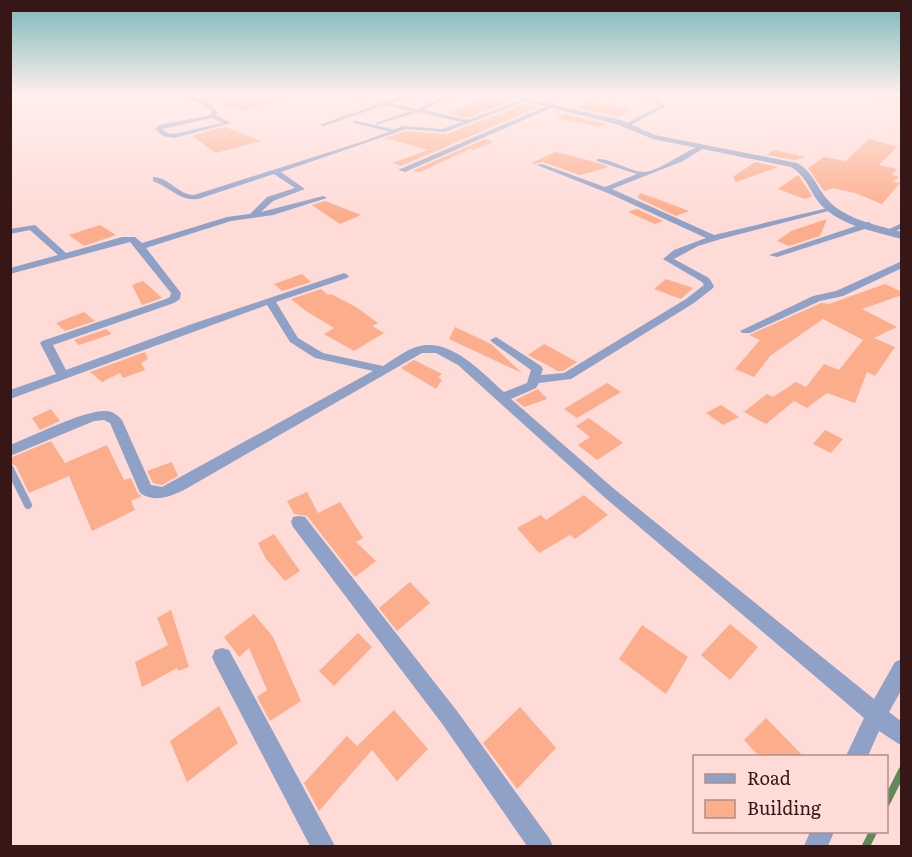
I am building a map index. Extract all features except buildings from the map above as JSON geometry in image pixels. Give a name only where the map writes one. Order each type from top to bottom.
[{"type":"street","points":[[156,179],[165,182],[178,194],[190,198],[382,135]]},
{"type":"street","points":[[402,170],[484,135]]},
{"type":"street","points":[[649,135],[803,169],[809,174],[821,198],[832,209],[868,225],[902,236]]},
{"type":"street","points":[[606,189],[681,160],[702,147]]},
{"type":"street","points":[[599,160],[646,175]]},
{"type":"street","points":[[540,165],[606,189],[713,238]]},
{"type":"street","points":[[253,215],[270,199],[301,189],[274,171]]},
{"type":"street","points":[[140,247],[230,219],[273,213],[323,198]]},
{"type":"street","points":[[534,380],[567,376],[690,301],[709,286],[706,280],[668,259],[673,253],[713,238],[832,209]]},
{"type":"street","points":[[774,255],[868,225]]},
{"type":"street","points":[[887,232],[902,225]]},
{"type":"street","points":[[10,232],[32,227],[64,256]]},
{"type":"street","points":[[10,271],[122,240],[132,240],[176,292],[174,299],[46,343],[63,376]]},
{"type":"street","points":[[746,331],[817,298],[839,294],[902,264]]},
{"type":"street","points":[[10,395],[344,276]]},
{"type":"street","points":[[270,301],[294,340],[319,356],[386,370]]},
{"type":"street","points":[[496,340],[537,369],[532,385],[502,398]]},
{"type":"street","points":[[10,451],[92,417],[106,415],[115,420],[146,489],[150,493],[159,494],[179,486],[419,350],[438,348],[462,362],[608,492],[902,736]]},
{"type":"street","points":[[299,522],[450,718],[541,846]]},
{"type":"street","points":[[222,657],[323,846]]},
{"type":"street","points":[[857,755],[876,715],[902,669]]},
{"type":"lane","points":[[10,469],[28,505]]},
{"type":"waterway","points":[[888,799],[902,771]]},
{"type":"waterway","points":[[866,846],[872,833]]}]
